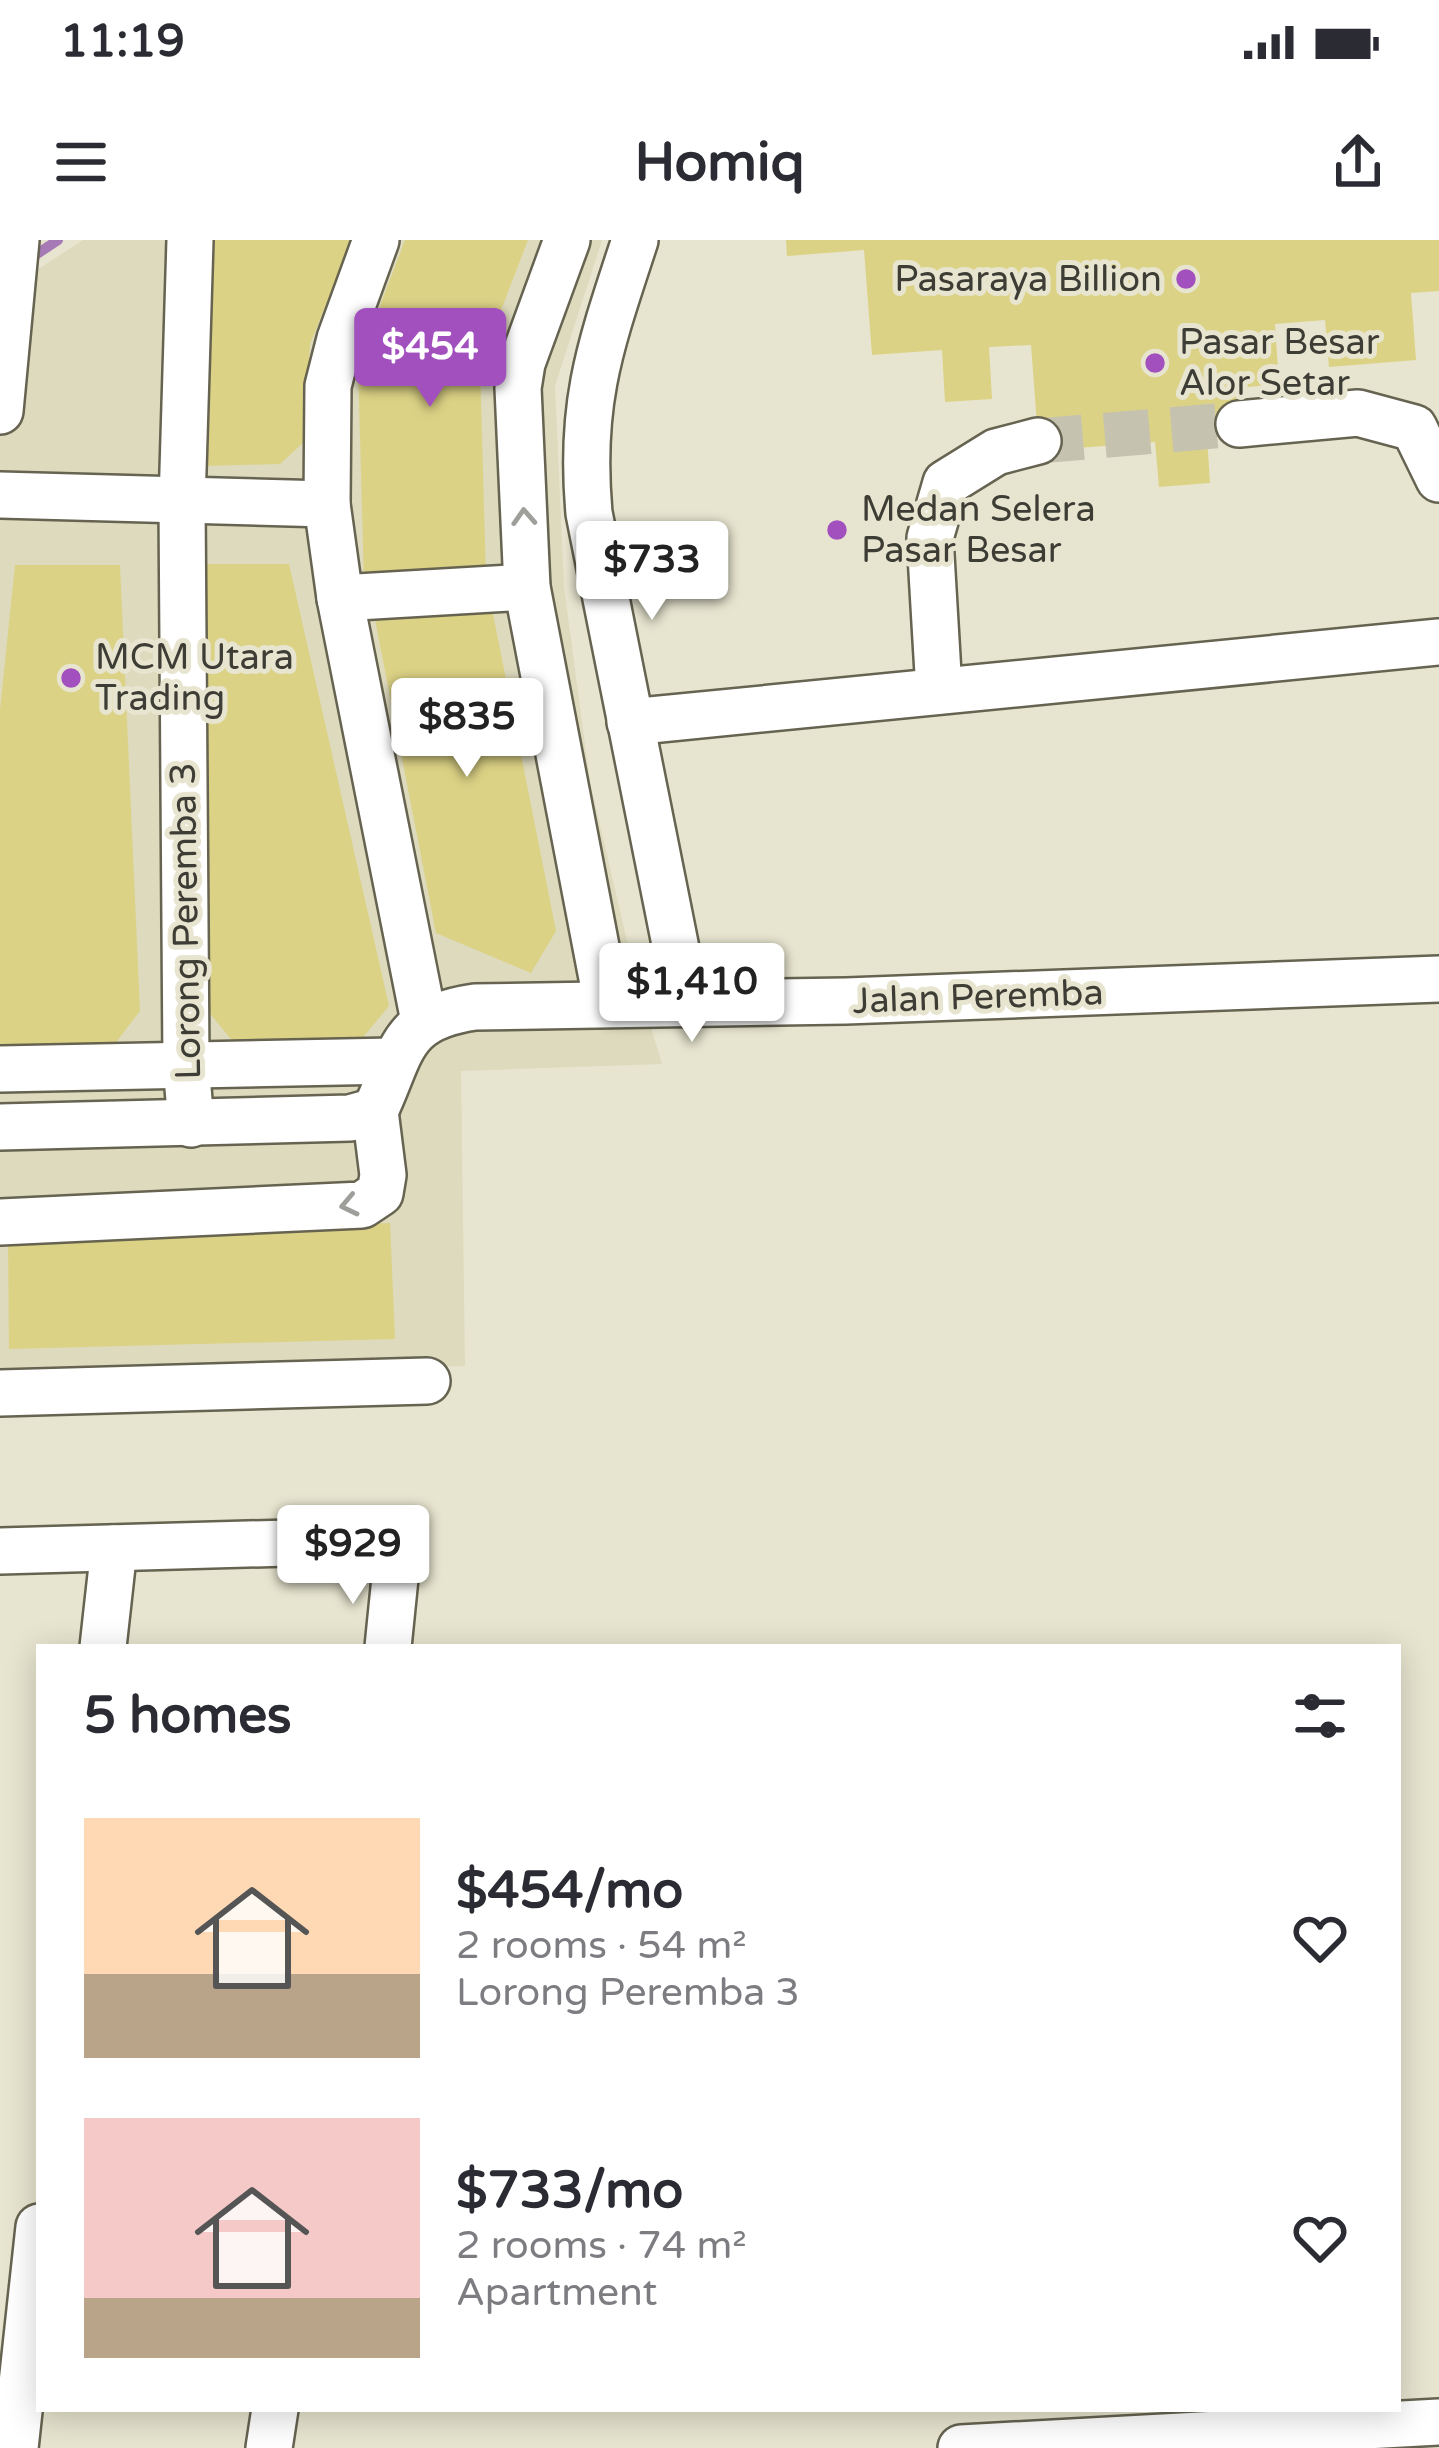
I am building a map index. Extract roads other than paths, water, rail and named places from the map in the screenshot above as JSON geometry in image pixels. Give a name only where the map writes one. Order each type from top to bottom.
[{"type":"street","points":[[0,411],[16,240]]},
{"type":"street","name":"Lorong Peremba 3","points":[[190,240],[182,503],[186,1064],[191,1124]]},
{"type":"street","points":[[0,1222],[362,1205],[380,1193],[383,1175],[375,1111],[392,1061],[424,1022],[340,598],[327,504],[328,386],[376,240]]},
{"type":"street","points":[[567,240],[522,363],[518,388],[527,586],[607,1004]]},
{"type":"street","points":[[635,240],[601,346],[584,422],[589,513],[687,1004]]},
{"type":"street","points":[[1239,424],[1358,413],[1414,428],[1439,479]]},
{"type":"street","points":[[939,691],[930,538],[946,483],[997,452],[1038,442]]},
{"type":"street","points":[[0,495],[327,504]]},
{"type":"street","points":[[340,598],[527,586]]},
{"type":"street","points":[[630,722],[1439,642]]},
{"type":"street","points":[[576,844],[652,826]]},
{"type":"street","name":"Jalan Peremba","points":[[424,1022],[475,1006],[1264,989],[1439,979]]},
{"type":"street","points":[[0,1069],[392,1061]]},
{"type":"street","points":[[0,1127],[328,1121],[375,1111]]},
{"type":"street","points":[[0,1393],[427,1381]]},
{"type":"street","points":[[0,1551],[358,1541],[384,1551],[394,1578],[388,1644]]},
{"type":"street","points":[[103,1644],[114,1548]]},
{"type":"street","points":[[15,2448],[36,2256]]},
{"type":"street","points":[[269,2448],[275,2412]]},
{"type":"street","points":[[961,2448],[1439,2422]]},
{"type":"waterway","points":[[28,260],[58,240]]},
{"type":"tunnel","points":[[1038,441],[1239,424]]},
{"type":"place","name":"Pasaraya Billion","points":[[1186,279]]},
{"type":"place","name":"Pasar Besar Alor Setar","points":[[1155,363]]},
{"type":"place","name":"Medan Selera Pasar Besar","points":[[837,530]]},
{"type":"place","name":"MCM Utara Trading","points":[[71,678]]}]
